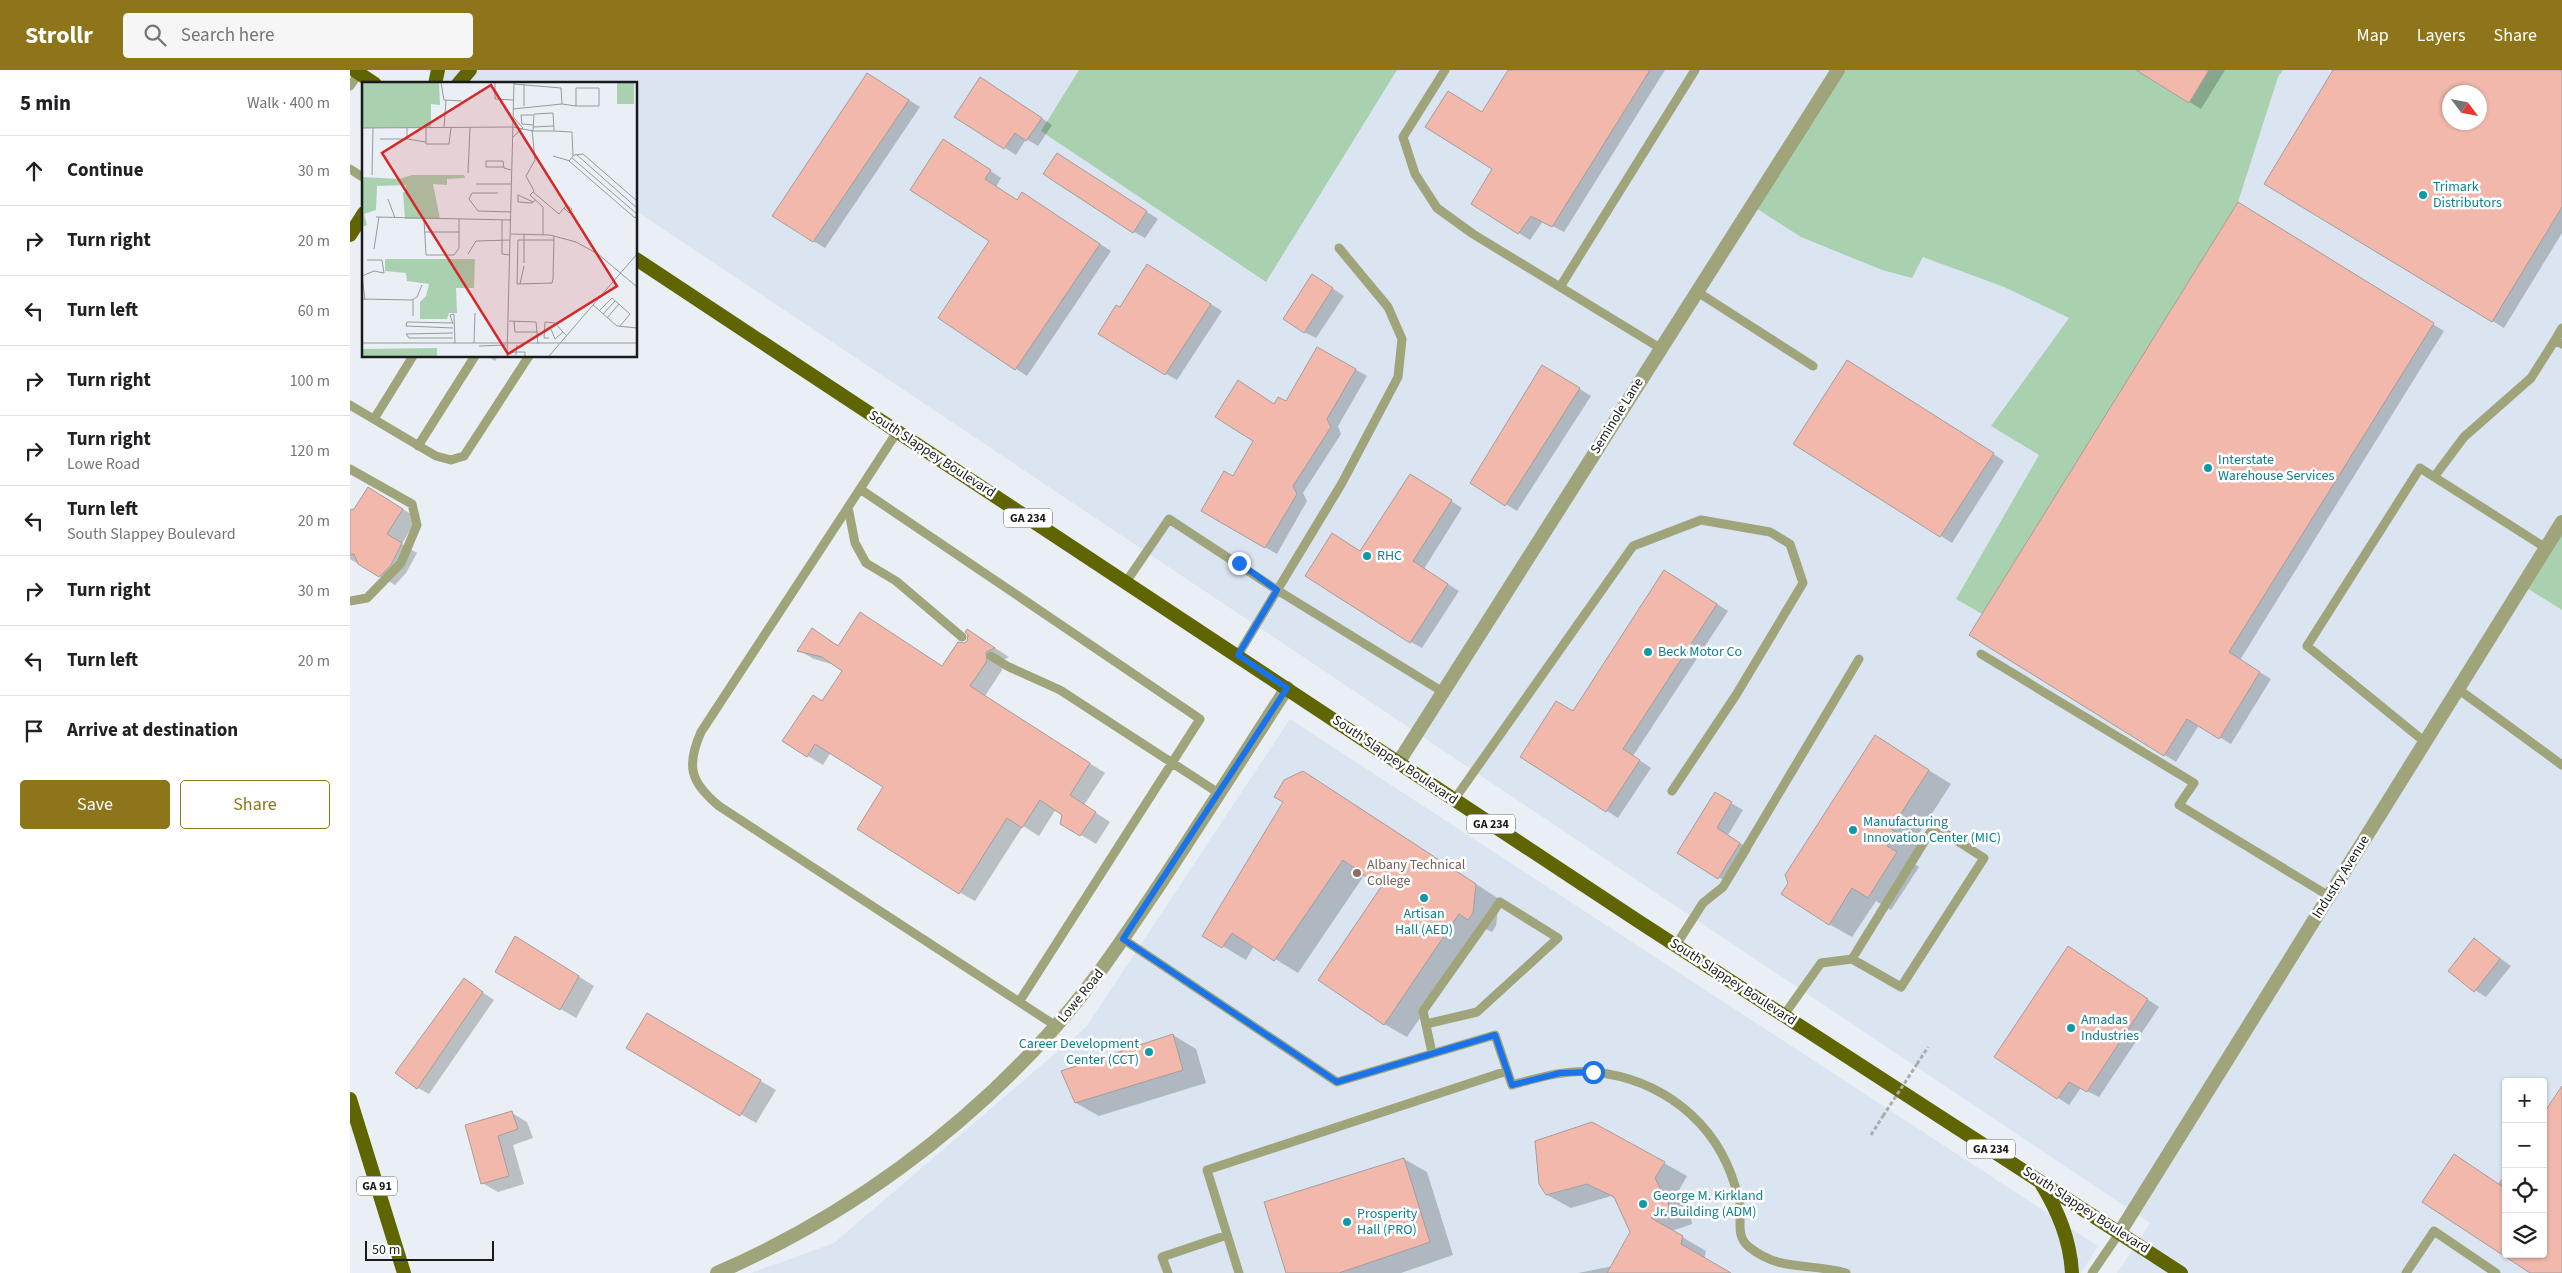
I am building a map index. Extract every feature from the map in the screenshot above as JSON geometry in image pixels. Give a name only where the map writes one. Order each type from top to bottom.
[{"type":"main road","points":[[460,82],[470,70]]},
{"type":"main road","points":[[356,72],[372,82]]},
{"type":"main road","points":[[351,231],[362,217]]},
{"type":"main road","name":"South Slappey Boulevard","points":[[638,260],[1238,655],[1454,800],[2181,1273]]},
{"type":"main road","name":"GA 91","points":[[350,1099],[404,1273]]},
{"type":"main road","points":[[2040,1180],[2062,1223],[2069,1244],[2072,1273]]},
{"type":"street","name":"Seminole Lane","points":[[1398,763],[1836,71]]},
{"type":"street","name":"Industry Avenue","points":[[2120,1232],[2562,522]]},
{"type":"street","name":"Lowe Road","points":[[717,1273],[783,1242],[826,1217],[899,1169],[971,1110],[1056,1026],[1102,969],[1123,939],[1220,794],[1287,688]]},
{"type":"lane","points":[[1445,70],[1403,137],[1415,174],[1437,208],[1473,234],[1660,348]]},
{"type":"lane","points":[[1560,287],[1695,70]]},
{"type":"lane","points":[[350,86],[356,72]]},
{"type":"lane","points":[[350,168],[362,177]]},
{"type":"lane","points":[[1238,655],[1342,483],[1398,377],[1402,339],[1388,307],[1338,248]]},
{"type":"lane","points":[[1696,291],[1813,366]]},
{"type":"lane","points":[[2434,477],[2464,437],[2531,378],[2558,342],[2562,328]]},
{"type":"lane","points":[[374,419],[412,358]]},
{"type":"lane","points":[[418,446],[474,358]]},
{"type":"lane","points":[[350,405],[436,456],[451,460],[464,456],[528,358]]},
{"type":"lane","points":[[897,432],[700,732],[691,762],[693,776],[706,795],[719,806],[1056,1026]]},
{"type":"lane","points":[[350,468],[412,504],[417,525],[401,563],[367,598],[350,601]]},
{"type":"lane","points":[[2425,742],[2306,646],[2420,468],[2546,548]]},
{"type":"lane","points":[[860,489],[1200,719],[1019,1002]]},
{"type":"lane","points":[[848,507],[855,544],[866,563],[896,581],[962,637]]},
{"type":"lane","points":[[1126,582],[1169,519],[1277,590],[1443,692]]},
{"type":"lane","points":[[1454,800],[1633,546],[1701,520],[1770,532],[1790,544],[1804,583],[1736,695],[1672,791]]},
{"type":"lane","points":[[1980,654],[2194,783],[2179,805],[2329,896]]},
{"type":"lane","points":[[990,656],[1007,666],[1060,690],[1220,794]]},
{"type":"lane","points":[[1676,945],[1703,903],[1723,887],[1859,659]]},
{"type":"lane","points":[[2458,689],[2562,764]]},
{"type":"lane","points":[[1784,1015],[1821,963],[1852,959],[1901,987],[1984,858],[1934,826],[1852,959]]},
{"type":"lane","points":[[1426,1024],[1477,1012],[1558,938],[1500,902],[1423,1011],[1432,1053]]},
{"type":"lane","points":[[1123,939],[1337,1082],[1495,1035],[1512,1085],[1560,1073],[1593,1072],[1622,1078],[1673,1098],[1699,1122],[1724,1157],[1732,1174],[1740,1204],[1740,1232],[1747,1246],[1775,1264],[1846,1273]]},
{"type":"lane","points":[[1239,1273],[1208,1170],[1507,1071]]},
{"type":"lane","points":[[2406,1273],[2434,1231],[2496,1273]]},
{"type":"lane","points":[[2092,1273],[2120,1232]]},
{"type":"lane","points":[[1168,1273],[1162,1257],[1227,1235]]},
{"type":"path","points":[[1871,1135],[1928,1048]]},
{"type":"shaded area","points":[[425,70],[2562,70],[2562,522],[2523,585],[2562,610],[2562,1273],[2117,1273],[2150,1223],[638,212],[638,82],[443,82]]},
{"type":"shaded area","name":"Albany Technical College","points":[[1290,719],[2098,1246],[2081,1273],[751,1273],[834,1243],[1086,1027]]},
{"type":"green space","points":[[1079,70],[1397,70],[1266,282],[1041,131]]},
{"type":"green space","points":[[1838,70],[2136,70],[2189,103],[2209,70],[2283,70],[2278,77],[2238,202],[1982,614],[1956,599],[2039,455],[1991,426],[2069,318],[2004,287],[1923,257],[1912,278],[1882,270],[1801,237],[1751,205]]},
{"type":"green space","points":[[2562,522],[2562,610],[2522,585]]},
{"type":"building","points":[[1508,70],[1650,70],[1552,227],[1531,216],[1518,234],[1471,204],[1492,169],[1425,127],[1448,91],[1482,112]]},
{"type":"building","points":[[2136,70],[2209,70],[2189,103]]},
{"type":"building","name":"Trimark Distributors","points":[[2333,70],[2562,70],[2562,207],[2492,322],[2264,184]]},
{"type":"building","points":[[867,73],[909,100],[813,242],[772,216]]},
{"type":"building","points":[[980,77],[1042,118],[1026,141],[1015,133],[1004,149],[954,117]]},
{"type":"building","points":[[943,139],[991,170],[985,179],[1017,200],[1022,192],[1100,244],[1015,370],[938,318],[989,241],[910,190]]},
{"type":"building","points":[[1057,153],[1147,211],[1133,233],[1043,174]]},
{"type":"building","name":"Interstate Warehouse Services","points":[[2238,202],[2434,323],[2229,652],[2260,672],[2219,739],[2187,719],[2164,756],[1969,635]]},
{"type":"building","points":[[1147,264],[1211,304],[1165,375],[1098,334],[1116,305],[1120,307]]},
{"type":"building","points":[[1312,274],[1333,288],[1304,333],[1283,319]]},
{"type":"building","points":[[1317,347],[1356,369],[1327,419],[1331,427],[1293,486],[1297,494],[1265,548],[1201,511],[1224,471],[1233,476],[1253,441],[1215,417],[1238,380],[1274,404],[1278,397],[1286,401]]},
{"type":"building","points":[[1847,360],[1994,453],[1940,537],[1793,444]]},
{"type":"building","points":[[1542,365],[1580,388],[1505,506],[1470,483]]},
{"type":"building","name":"RHC","points":[[1410,474],[1452,500],[1413,561],[1448,584],[1410,643],[1305,576],[1332,533],[1360,551]]},
{"type":"building","points":[[368,487],[403,509],[387,534],[402,543],[391,565],[379,577],[358,564],[354,554],[350,555],[350,510],[354,509]]},
{"type":"building","name":"Beck Motor Co","points":[[1664,570],[1717,604],[1623,749],[1640,760],[1606,812],[1520,757],[1556,701],[1573,711]]},
{"type":"building","points":[[860,612],[942,666],[958,642],[964,643],[967,641],[968,635],[965,632],[967,629],[995,648],[986,652],[987,661],[970,686],[1090,763],[1070,795],[1096,812],[1080,836],[1060,824],[1062,815],[1040,800],[1022,828],[1007,818],[959,894],[857,829],[883,787],[815,744],[807,757],[782,741],[813,695],[822,701],[842,671],[822,657],[797,651],[812,628],[838,646]]},
{"type":"building","name":"Manufacturing Innovation Center (MIC)","points":[[1875,735],[1929,770],[1891,829],[1896,832],[1887,846],[1897,852],[1868,898],[1852,888],[1829,925],[1781,894],[1788,883],[1785,875]]},
{"type":"building","name":"Artisan Hall (AED)","points":[[1303,771],[1476,884],[1473,913],[1468,920],[1459,914],[1384,1025],[1318,980],[1381,887],[1343,860],[1274,961],[1232,933],[1222,948],[1202,936],[1283,802],[1274,797],[1284,780]]},
{"type":"building","points":[[1715,792],[1732,802],[1717,828],[1740,843],[1718,879],[1677,853]]},
{"type":"building","points":[[515,936],[579,976],[560,1010],[495,972]]},
{"type":"building","points":[[2474,938],[2500,959],[2474,992],[2448,971]]},
{"type":"building","name":"Amadas Industries","points":[[2068,946],[2148,999],[2087,1092],[2069,1082],[2057,1099],[1994,1057]]},
{"type":"building","points":[[464,978],[483,992],[417,1089],[395,1073]]},
{"type":"building","points":[[647,1013],[761,1080],[740,1116],[626,1048]]},
{"type":"building","name":"Career Development Center (CCT)","points":[[1173,1034],[1183,1070],[1075,1103],[1061,1071]]},
{"type":"building","points":[[2562,1086],[2562,1273],[2530,1273],[2507,1258],[2547,1258],[2547,1108]]},
{"type":"building","points":[[512,1111],[518,1129],[498,1136],[509,1176],[481,1184],[465,1125]]},
{"type":"building","name":"George M. Kirkland Jr. Building (ADM)","points":[[1592,1122],[1665,1162],[1655,1178],[1661,1190],[1667,1193],[1669,1211],[1651,1218],[1683,1236],[1681,1244],[1731,1273],[1607,1273],[1630,1232],[1614,1197],[1587,1184],[1546,1195],[1539,1184],[1535,1141]]},
{"type":"building","points":[[2454,1154],[2502,1186],[2502,1255],[2422,1202]]},
{"type":"building","name":"Prosperity Hall (PRO)","points":[[1404,1158],[1430,1242],[1339,1273],[1286,1273],[1264,1202]]},
{"type":"place","name":"Trimark Distributors","points":[[2423,195]]},
{"type":"place","name":"Interstate Warehouse Services","points":[[2208,468]]},
{"type":"place","name":"RHC","points":[[1367,556]]},
{"type":"place","name":"Beck Motor Co","points":[[1648,652]]},
{"type":"place","name":"Manufacturing Innovation Center (MIC)","points":[[1853,830]]},
{"type":"place","name":"Albany Technical College","points":[[1357,873]]},
{"type":"place","name":"Artisan Hall (AED)","points":[[1424,898]]},
{"type":"place","name":"Amadas Industries","points":[[2071,1028]]},
{"type":"place","name":"Career Development Center (CCT)","points":[[1149,1052]]},
{"type":"place","name":"George M. Kirkland Jr. Building (ADM)","points":[[1643,1204]]},
{"type":"place","name":"Prosperity Hall (PRO)","points":[[1347,1222]]},
{"type":"route","points":[[1239,563],[1277,590],[1238,655],[1287,688],[1220,794],[1123,939],[1337,1082],[1495,1035],[1512,1085],[1560,1073],[1593,1072]]}]
